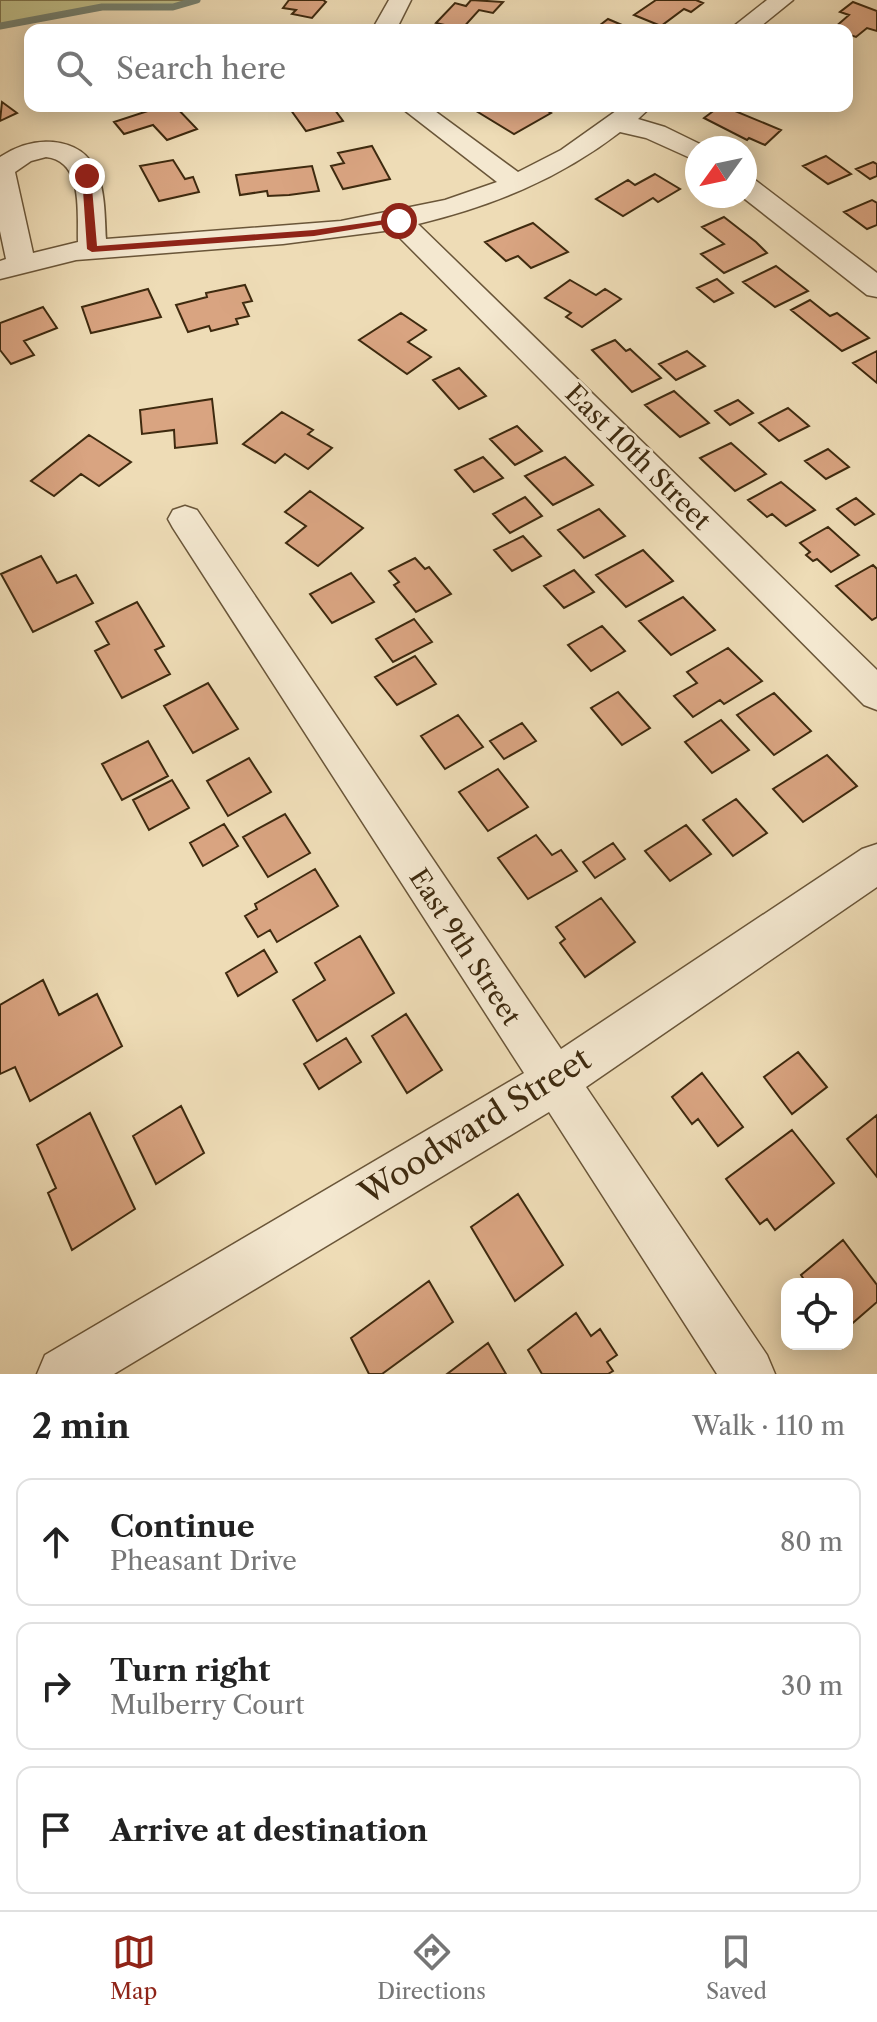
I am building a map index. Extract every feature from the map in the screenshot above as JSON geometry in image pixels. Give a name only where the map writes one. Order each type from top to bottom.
[{"type":"street","points":[[387,24],[400,0]]},
{"type":"street","points":[[749,24],[782,0]]},
{"type":"street","points":[[420,112],[516,184]]},
{"type":"street","points":[[92,249],[87,176],[74,155],[56,148],[40,149],[22,155],[1,170],[10,267],[92,249],[314,233],[399,221],[466,203],[516,184],[573,154],[631,112]]},
{"type":"street","points":[[612,126],[622,123],[639,128],[685,148]]},
{"type":"street","points":[[757,195],[877,288]]},
{"type":"street","name":"East 10th Street","points":[[399,221],[877,694]]},
{"type":"street","name":"East 9th Street","points":[[185,519],[748,1374]]},
{"type":"street","name":"Woodward Street","points":[[64,1374],[518,1105],[877,863]]},
{"type":"shaded area","points":[[0,0],[197,0],[173,7],[102,7],[0,26]]},
{"type":"building","points":[[289,0],[326,2],[312,18],[292,14],[296,10],[283,8]]},
{"type":"building","points":[[471,0],[503,2],[493,13],[479,10],[466,24],[436,23],[455,3],[466,6]]},
{"type":"building","points":[[656,0],[696,0],[703,3],[691,12],[684,9],[664,24],[634,15]]},
{"type":"building","points":[[853,2],[877,11],[877,31],[867,28],[853,36],[853,24],[839,24],[849,15],[840,12]]},
{"type":"building","points":[[608,19],[620,24],[601,24]]},
{"type":"building","points":[[2,102],[17,113],[0,121]]},
{"type":"building","points":[[145,112],[181,112],[197,129],[167,140],[153,125],[124,134],[114,122]]},
{"type":"building","points":[[292,112],[336,112],[343,121],[306,131]]},
{"type":"building","points":[[478,112],[551,113],[514,134]]},
{"type":"building","points":[[712,112],[738,112],[781,130],[765,145],[757,142],[757,136],[739,136],[704,118]]},
{"type":"building","points":[[372,146],[390,179],[343,189],[331,166],[344,163],[338,153]]},
{"type":"building","points":[[826,156],[851,174],[828,184],[803,166]]},
{"type":"building","points":[[173,160],[185,179],[193,177],[199,192],[159,201],[140,166]]},
{"type":"building","points":[[873,162],[877,164],[877,176],[870,179],[856,169]]},
{"type":"building","points":[[312,166],[319,191],[268,196],[267,191],[240,195],[236,175]]},
{"type":"building","points":[[655,174],[680,189],[658,202],[653,198],[623,216],[596,199],[628,180],[635,185]]},
{"type":"building","points":[[872,200],[877,203],[877,225],[867,229],[844,212]]},
{"type":"building","points":[[724,217],[767,253],[724,273],[701,254],[724,244],[702,227]]},
{"type":"building","points":[[533,223],[568,252],[531,268],[518,256],[506,261],[485,242]]},
{"type":"building","points":[[776,266],[808,291],[775,307],[743,282]]},
{"type":"building","points":[[717,279],[733,293],[714,302],[697,288]]},
{"type":"building","points":[[570,280],[596,295],[605,289],[621,299],[582,327],[566,317],[571,313],[545,298]]},
{"type":"building","points":[[245,285],[252,301],[243,303],[249,316],[236,319],[238,324],[211,331],[209,326],[188,332],[176,305],[207,297],[206,293]]},
{"type":"building","points":[[148,289],[161,317],[91,333],[82,307]]},
{"type":"building","points":[[810,300],[830,316],[837,313],[869,338],[842,351],[791,310]]},
{"type":"building","points":[[43,307],[57,328],[24,341],[34,355],[11,364],[0,350],[0,323]]},
{"type":"building","points":[[401,313],[426,330],[408,342],[431,357],[407,374],[359,340]]},
{"type":"building","points":[[615,340],[626,351],[630,349],[661,378],[632,392],[592,350]]},
{"type":"building","points":[[687,351],[705,366],[676,380],[659,364]]},
{"type":"building","points":[[877,351],[877,383],[853,363]]},
{"type":"building","points":[[459,368],[486,396],[459,409],[433,380]]},
{"type":"building","points":[[674,391],[709,423],[680,437],[645,405]]},
{"type":"building","points":[[212,399],[217,443],[175,448],[174,430],[142,434],[140,410]]},
{"type":"building","points":[[738,400],[753,413],[730,425],[715,411]]},
{"type":"building","points":[[788,408],[809,426],[779,441],[759,423]]},
{"type":"building","points":[[282,412],[313,430],[308,434],[332,448],[308,469],[285,454],[275,463],[243,444]]},
{"type":"building","points":[[517,426],[542,451],[515,465],[490,439]]},
{"type":"building","points":[[89,435],[131,462],[99,486],[81,474],[54,496],[31,481]]},
{"type":"building","points":[[731,443],[766,474],[735,491],[700,458]]},
{"type":"building","points":[[828,449],[849,467],[826,479],[805,461]]},
{"type":"building","points":[[483,457],[503,478],[474,492],[455,470]]},
{"type":"building","points":[[565,457],[593,485],[553,505],[525,476]]},
{"type":"building","points":[[781,482],[815,510],[786,526],[772,514],[767,517],[748,500]]},
{"type":"building","points":[[310,491],[363,528],[318,566],[286,543],[306,526],[285,512]]},
{"type":"building","points":[[525,497],[542,516],[510,533],[493,514]]},
{"type":"building","points":[[856,498],[874,514],[855,525],[837,509]]},
{"type":"building","points":[[599,509],[625,536],[584,558],[558,530]]},
{"type":"building","points":[[828,527],[859,555],[831,572],[817,559],[813,561],[806,555],[810,552],[800,543]]},
{"type":"building","points":[[523,536],[541,556],[512,571],[494,550]]},
{"type":"building","points":[[643,550],[673,581],[626,607],[596,575]]},
{"type":"building","points":[[41,556],[57,583],[76,575],[93,603],[33,632],[1,574]]},
{"type":"building","points":[[415,558],[425,569],[429,567],[451,594],[416,612],[394,585],[399,582],[389,571]]},
{"type":"building","points":[[873,565],[877,569],[877,617],[872,620],[836,586]]},
{"type":"building","points":[[574,570],[594,592],[564,608],[544,586]]},
{"type":"building","points":[[351,573],[374,602],[332,623],[310,594]]},
{"type":"building","points":[[683,597],[715,630],[671,655],[639,621]]},
{"type":"building","points":[[137,602],[164,646],[155,650],[170,674],[122,698],[95,651],[109,644],[96,622]]},
{"type":"building","points":[[414,619],[432,642],[393,662],[376,639]]},
{"type":"building","points":[[602,626],[625,651],[591,671],[568,645]]},
{"type":"building","points":[[728,648],[762,681],[724,704],[720,700],[693,717],[674,696],[697,683],[687,672]]},
{"type":"building","points":[[415,656],[436,684],[397,705],[375,677]]},
{"type":"building","points":[[208,683],[238,729],[193,753],[164,706]]},
{"type":"building","points":[[618,692],[650,728],[622,745],[591,708]]},
{"type":"building","points":[[774,693],[811,731],[774,755],[737,715]]},
{"type":"building","points":[[458,715],[483,747],[445,769],[421,736]]},
{"type":"building","points":[[721,720],[749,750],[712,773],[685,742]]},
{"type":"building","points":[[522,723],[536,741],[504,759],[490,741]]},
{"type":"building","points":[[148,741],[168,776],[122,800],[102,764]]},
{"type":"building","points":[[827,755],[857,786],[803,822],[773,789]]},
{"type":"building","points":[[249,758],[271,792],[228,816],[207,781]]},
{"type":"building","points":[[498,769],[528,807],[488,831],[459,792]]},
{"type":"building","points":[[172,780],[189,808],[149,830],[133,800]]},
{"type":"building","points":[[736,799],[767,833],[733,856],[703,820]]},
{"type":"building","points":[[285,814],[310,853],[268,877],[243,837]]},
{"type":"building","points":[[224,824],[238,846],[203,866],[190,843]]},
{"type":"building","points":[[686,825],[711,854],[670,881],[645,851]]},
{"type":"building","points":[[536,835],[552,855],[561,850],[577,871],[528,899],[498,858]]},
{"type":"building","points":[[613,843],[625,859],[595,878],[583,862]]},
{"type":"building","points":[[315,869],[338,906],[277,942],[270,930],[258,937],[245,916],[257,909],[255,904]]},
{"type":"building","points":[[601,898],[635,942],[585,977],[560,943],[565,939],[556,927]]},
{"type":"building","points":[[360,936],[394,993],[317,1041],[293,1000],[325,980],[315,963]]},
{"type":"building","points":[[264,950],[277,972],[238,996],[226,973]]},
{"type":"building","points":[[43,980],[59,1015],[97,994],[122,1046],[30,1101],[15,1067],[0,1074],[0,1005]]},
{"type":"building","points":[[406,1014],[442,1070],[407,1093],[372,1036]]},
{"type":"building","points":[[346,1038],[361,1062],[319,1089],[304,1064]]},
{"type":"building","points":[[798,1052],[827,1087],[792,1114],[764,1077]]},
{"type":"building","points":[[702,1073],[743,1127],[718,1146],[698,1119],[692,1124],[672,1097]]},
{"type":"building","points":[[181,1106],[204,1153],[156,1184],[133,1136]]},
{"type":"building","points":[[90,1113],[135,1209],[72,1250],[48,1193],[56,1188],[37,1145]]},
{"type":"building","points":[[877,1115],[877,1177],[847,1139]]},
{"type":"building","points":[[792,1130],[834,1183],[775,1230],[767,1219],[760,1224],[726,1179]]},
{"type":"building","points":[[518,1194],[563,1265],[515,1301],[471,1227]]},
{"type":"building","points":[[843,1240],[877,1285],[877,1302],[853,1323],[853,1278],[803,1278],[801,1275]]},
{"type":"building","points":[[429,1281],[453,1322],[382,1374],[369,1374],[351,1338]]},
{"type":"building","points":[[576,1313],[591,1336],[600,1329],[617,1355],[607,1362],[613,1371],[608,1374],[542,1374],[528,1350]]},
{"type":"building","points":[[488,1343],[506,1374],[447,1374]]},
{"type":"waterway","points":[[0,26],[102,7],[173,7],[197,0]]},
{"type":"route","points":[[87,176],[92,249],[314,233],[399,221]]}]
